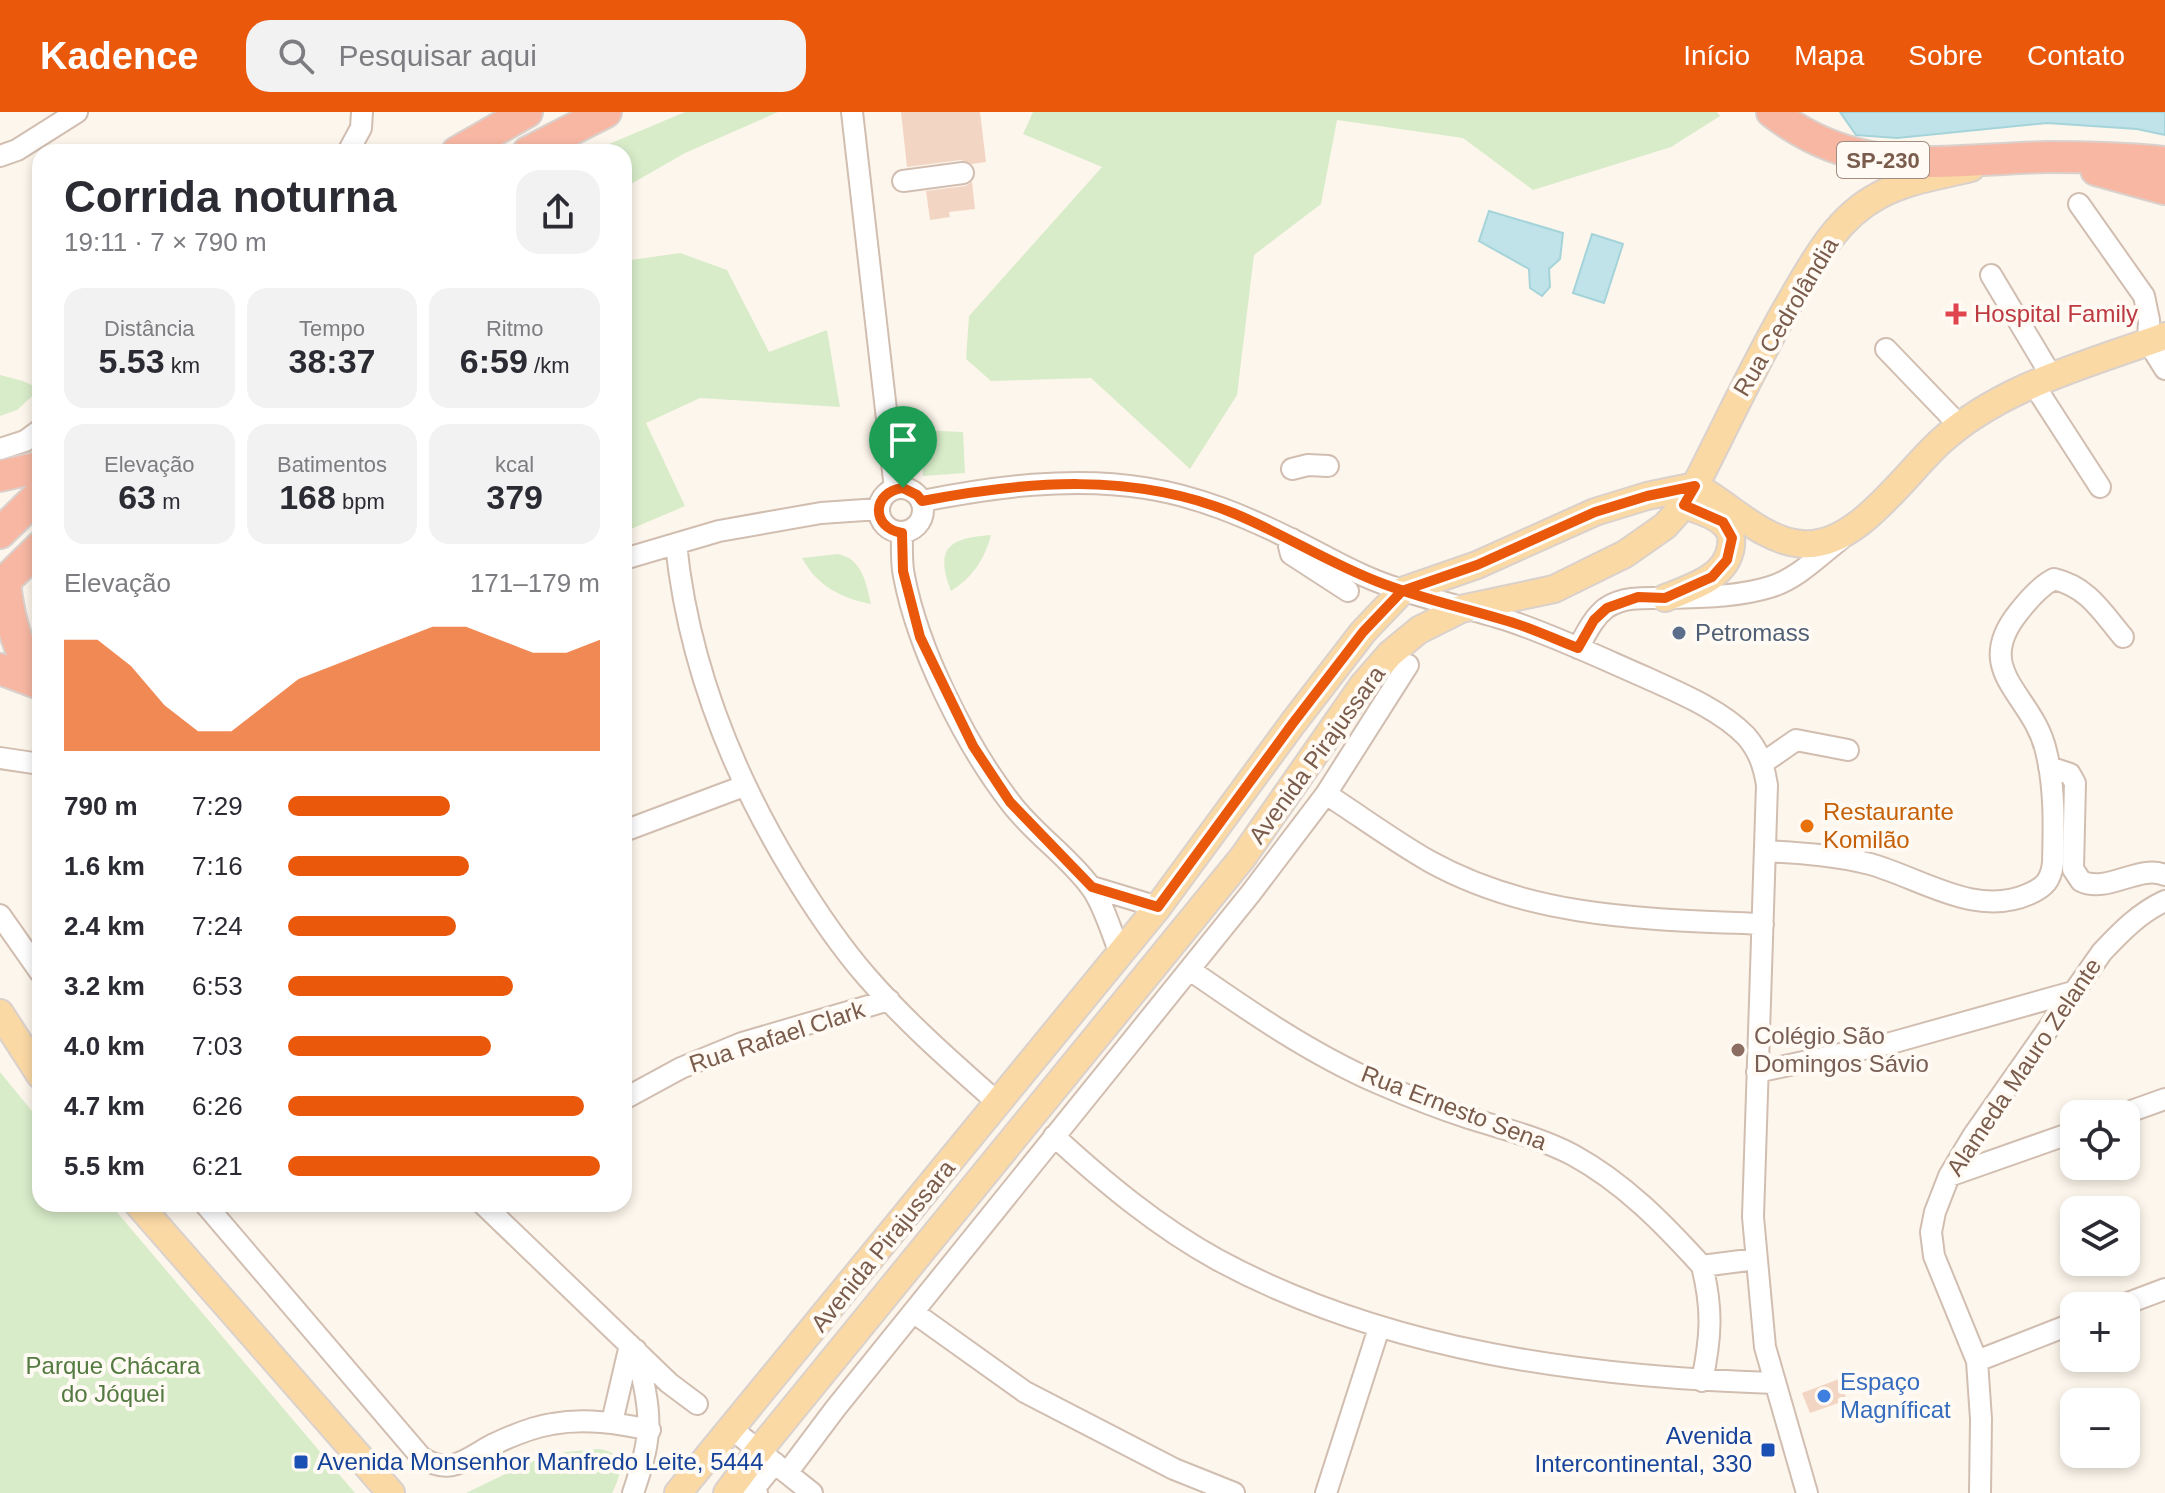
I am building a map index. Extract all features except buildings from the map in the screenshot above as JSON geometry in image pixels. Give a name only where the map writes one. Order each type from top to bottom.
[{"type":"highway","points":[[471,144],[527,112]]},
{"type":"highway","points":[[544,144],[606,112]]},
{"type":"highway","name":"Rua Cedrolândia","points":[[1772,112],[1792,128],[1819,142],[1857,156],[1891,162],[2048,157],[2165,162]]},
{"type":"highway","points":[[2048,157],[2165,189]]},
{"type":"highway","points":[[0,476],[32,469]]},
{"type":"highway","points":[[32,502],[0,533],[32,548]]},
{"type":"highway","points":[[27,673],[2,584],[32,555]]},
{"type":"main road","name":"Rua Cedrolândia","points":[[1690,495],[1770,335],[1831,237],[1877,196],[1902,185],[2007,159]]},
{"type":"main road","points":[[1690,495],[1790,541],[1816,544],[1834,538],[1857,526],[1941,441],[1990,406],[2043,381],[2157,339]]},
{"type":"main road","points":[[1665,598],[1712,577],[1730,553],[1732,538],[1723,522],[1690,495]]},
{"type":"main road","name":"Avenida Pirajussara","points":[[678,1493],[733,1430],[1158,907],[1363,632],[1402,591],[1477,565],[1595,512],[1647,496],[1690,495]]},
{"type":"main road","name":"Avenida Pirajussara","points":[[727,1493],[773,1462],[1243,857],[1363,685],[1390,654],[1419,630],[1461,609],[1539,593],[1590,573],[1665,526],[1690,495]]},
{"type":"main road","points":[[0,1013],[32,1063]]},
{"type":"main road","points":[[145,1212],[391,1491]]},
{"type":"street","points":[[0,156],[17,150],[77,112]]},
{"type":"street","points":[[352,144],[361,128],[362,112]]},
{"type":"street","points":[[852,112],[895,489]]},
{"type":"street","points":[[903,181],[963,173]]},
{"type":"street","points":[[2079,204],[2144,296],[2165,369]]},
{"type":"street","points":[[1991,275],[2100,487]]},
{"type":"street","points":[[1886,349],[1960,426]]},
{"type":"street","points":[[0,449],[32,436]]},
{"type":"street","points":[[1292,469],[1328,466]]},
{"type":"street","points":[[922,501],[1035,486],[1110,483],[1192,498],[1292,539],[1402,591],[1507,620],[1578,648],[1675,691],[1715,713],[1744,734],[1763,763],[1767,785],[1752,1169],[1756,1259],[1765,1347],[1807,1493]]},
{"type":"street","points":[[895,489],[911,490],[922,501],[924,508],[920,522],[909,531],[902,533],[888,528],[880,517],[879,509],[885,494],[895,489]]},
{"type":"street","points":[[632,557],[719,531],[765,522],[821,513],[879,509]]},
{"type":"street","points":[[1578,648],[1594,620],[1607,608],[1638,597],[1724,595],[1771,587],[1791,578],[1857,526]]},
{"type":"street","points":[[902,533],[903,571],[920,637],[967,733],[1010,802],[1092,887],[1120,953]]},
{"type":"street","points":[[1292,539],[1289,546],[1291,554],[1348,591]]},
{"type":"street","points":[[676,544],[680,589],[706,682],[728,750],[762,823],[831,931],[866,976],[917,1030],[998,1103]]},
{"type":"street","points":[[1369,578],[1382,593],[1383,612]]},
{"type":"street","points":[[1766,851],[1855,861],[1974,900],[2001,902],[2025,896],[2045,885],[2051,876],[2053,813],[2049,767],[2040,734],[2003,672],[1999,648],[2008,626],[2026,603],[2046,582],[2054,579],[2075,584],[2085,592],[2123,637]]},
{"type":"street","points":[[0,650],[27,673]]},
{"type":"street","name":"Avenida Pirajussara","points":[[773,1462],[913,1312],[1190,970],[1326,794],[1408,665]]},
{"type":"street","points":[[1763,763],[1796,740],[1848,750]]},
{"type":"street","points":[[0,758],[32,763]]},
{"type":"street","points":[[2049,767],[2070,774],[2075,783],[2073,869],[2081,881],[2094,884],[2153,872],[2165,875]]},
{"type":"street","points":[[632,828],[744,786]]},
{"type":"street","points":[[1326,794],[1429,861],[1511,895],[1591,914],[1763,924]]},
{"type":"street","points":[[1092,887],[1158,907]]},
{"type":"street","name":"Alameda Mauro Zelante","points":[[1980,1493],[1981,1419],[1977,1361],[1934,1256],[1931,1232],[1935,1212],[1949,1176],[1973,1136],[2102,952],[2126,926],[2151,907],[2165,901]]},
{"type":"street","points":[[0,915],[32,961]]},
{"type":"street","name":"Rua Ernesto Sena","points":[[1190,970],[1250,1012],[1374,1081],[1425,1103],[1571,1154],[1616,1181],[1639,1200],[1702,1266]]},
{"type":"street","points":[[1757,1072],[1891,1043],[2073,992]]},
{"type":"street","name":"Rua Rafael Clark","points":[[632,1095],[681,1068],[742,1043],[889,1000]]},
{"type":"street","points":[[2140,1108],[2165,1099]]},
{"type":"street","points":[[1054,1136],[1109,1186],[1215,1259],[1308,1302],[1379,1328],[1530,1361],[1702,1381],[1774,1383]]},
{"type":"street","points":[[1949,1176],[2060,1137]]},
{"type":"street","points":[[212,1212],[421,1457],[434,1465],[465,1462],[494,1444],[549,1424],[612,1422],[650,1430]]},
{"type":"street","points":[[491,1212],[669,1383],[697,1404]]},
{"type":"street","points":[[1702,1381],[1711,1325],[1702,1266],[1756,1259]]},
{"type":"street","points":[[2140,1298],[2165,1289]]},
{"type":"street","points":[[913,1312],[1025,1392],[1174,1469],[1234,1493]]},
{"type":"street","points":[[1326,1493],[1379,1328]]},
{"type":"street","points":[[1977,1361],[2060,1328]]},
{"type":"street","points":[[612,1422],[633,1348]]},
{"type":"street","points":[[633,1348],[649,1409],[650,1430],[646,1457],[633,1493]]},
{"type":"street","points":[[733,1430],[812,1493]]},
{"type":"street","points":[[757,1493],[753,1490],[773,1462]]},
{"type":"green space","points":[[685,112],[778,112],[685,153],[632,183],[632,144],[609,144]]},
{"type":"green space","points":[[1033,112],[1717,112],[1720,116],[1671,147],[1533,190],[1463,138],[1337,120],[1321,204],[1254,255],[1237,395],[1190,469],[1091,378],[991,381],[966,359],[969,316],[1102,167],[1023,134]]},
{"type":"green space","points":[[680,253],[727,270],[769,352],[827,330],[840,407],[700,398],[646,423],[685,506],[632,529],[632,260]]},
{"type":"green space","points":[[0,375],[32,385],[32,396],[17,410],[0,416]]},
{"type":"green space","points":[[918,430],[963,432],[965,473],[923,476]]},
{"type":"green space","points":[[991,535],[977,567],[951,591],[944,564],[949,548],[965,539]]},
{"type":"green space","points":[[838,554],[858,566],[871,604],[831,589],[815,576],[802,558]]},
{"type":"green space","name":"Parque Chácara do Jóquei","points":[[0,1072],[32,1111],[32,1212],[117,1212],[355,1493],[0,1493]]},
{"type":"green space","points":[[599,1449],[614,1455],[620,1465],[612,1493],[466,1493],[530,1462],[566,1452]]},
{"type":"water","points":[[1840,112],[2165,112],[2165,135],[2137,129],[2047,123],[1897,138],[1856,135]]},
{"type":"water","points":[[1489,211],[1563,233],[1560,259],[1549,269],[1550,287],[1542,296],[1530,288],[1529,269],[1479,241]]},
{"type":"water","points":[[1592,234],[1623,244],[1604,303],[1573,293]]},
{"type":"place","name":"Hospital Family","points":[[1956,314]]},
{"type":"place","name":"Petromass","points":[[1679,633]]},
{"type":"place","name":"Restaurante Komilão","points":[[1807,826]]},
{"type":"place","name":"Colégio São Domingos Sávio","points":[[1738,1050]]},
{"type":"place","name":"Espaço Magníficat","points":[[1824,1396]]},
{"type":"place","name":"Avenida Intercontinental, 330","points":[[1768,1450]]},
{"type":"place","name":"Avenida Monsenhor Manfredo Leite, 5444","points":[[301,1462]]},
{"type":"route","points":[[903,488],[885,494],[880,504],[880,517],[888,528],[902,533],[903,571],[920,637],[973,746],[1010,802],[1092,887],[1158,907],[1363,632],[1402,591],[1477,565],[1595,512],[1647,496],[1695,486],[1684,505],[1723,522],[1732,538],[1727,560],[1712,577],[1665,598],[1638,597],[1607,608],[1594,620],[1578,648],[1507,620],[1402,591],[1267,527],[1192,498],[1110,483],[1066,483],[922,501],[911,490],[903,488]]}]
